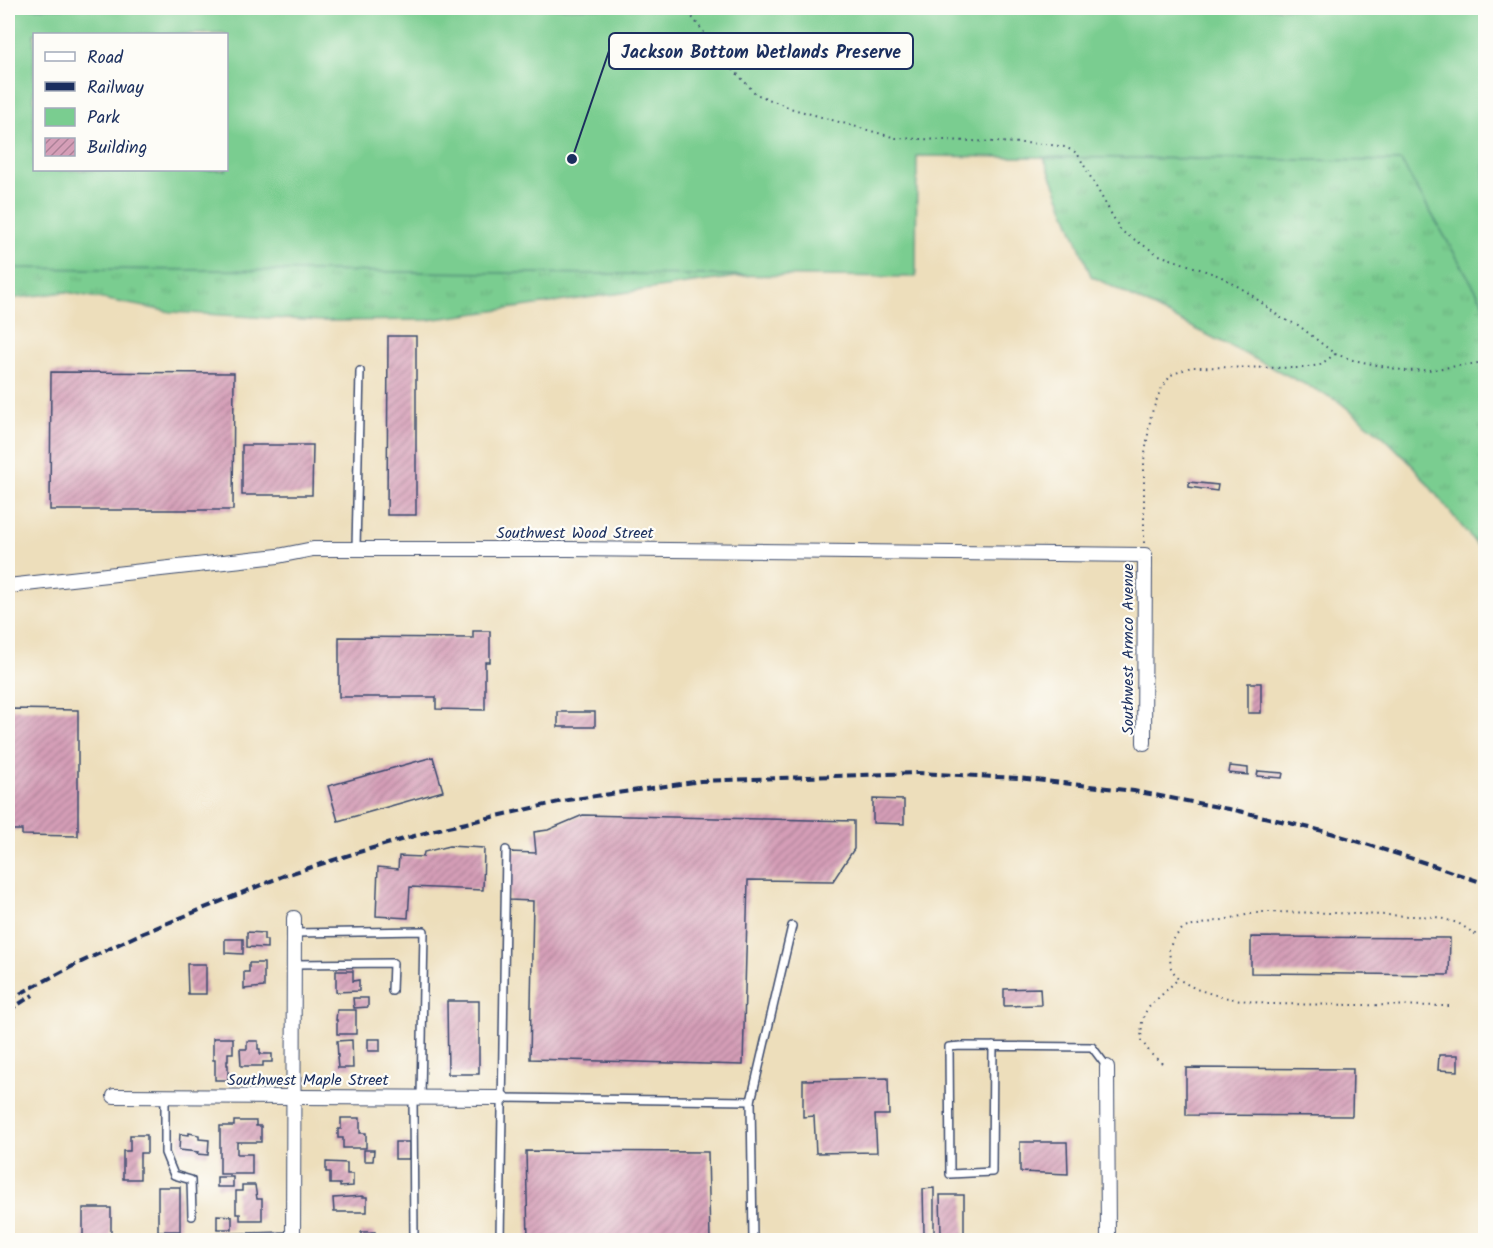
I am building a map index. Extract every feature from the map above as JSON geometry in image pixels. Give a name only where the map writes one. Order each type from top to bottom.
[{"type":"street","name":"Southwest Wood Street","points":[[8,586],[288,555],[313,549],[568,549],[1144,555]]},
{"type":"street","name":"Southwest Armco Avenue","points":[[1144,555],[1144,743]]},
{"type":"street","points":[[293,1238],[294,918]]},
{"type":"street","points":[[1107,1067],[1108,1240]]},
{"type":"street","name":"Southwest Maple Street","points":[[114,1096],[502,1098]]},
{"type":"lane","points":[[357,548],[360,371]]},
{"type":"lane","points":[[501,1240],[506,850]]},
{"type":"lane","points":[[753,1240],[751,1101],[792,926]]},
{"type":"lane","points":[[294,933],[424,932],[414,1240]]},
{"type":"lane","points":[[294,964],[393,963],[392,991]]},
{"type":"lane","points":[[993,1046],[992,1172],[950,1174],[949,1047],[993,1046],[1092,1047],[1107,1067]]},
{"type":"lane","points":[[165,1096],[165,1153],[174,1175],[191,1180],[192,1216]]},
{"type":"lane","points":[[502,1098],[751,1101]]},
{"type":"lane","points":[[216,1238],[293,1238]]},
{"type":"path","points":[[685,8],[730,66],[756,94],[793,109],[896,138],[1045,144],[1065,147],[1077,153],[1121,231],[1159,255],[1220,276],[1249,293],[1281,318],[1298,325],[1335,354],[1353,360],[1406,370],[1428,370],[1485,362]]},
{"type":"path","points":[[1144,555],[1144,460],[1151,415],[1160,391],[1171,375],[1191,367],[1302,368],[1320,365],[1335,354]]},
{"type":"path","points":[[1449,1006],[1267,1004],[1222,997],[1196,989],[1178,979],[1171,968],[1169,950],[1173,939],[1183,928],[1261,912],[1436,917],[1458,923],[1485,941]]},
{"type":"path","points":[[1162,1063],[1151,1054],[1141,1040],[1142,1021],[1147,1009],[1178,979]]},
{"type":"green space","points":[[8,8],[1485,8],[1485,555],[1413,466],[1385,438],[1338,401],[1091,276],[1044,158],[1075,157],[918,145],[751,275],[428,320],[322,321],[171,312],[66,292],[8,299]]},
{"type":"green space","points":[[8,8],[1485,8],[1485,306],[1401,161],[917,156],[916,277],[8,268]]},
{"type":"building","points":[[388,336],[416,336],[416,515],[387,515]]},
{"type":"building","points":[[51,372],[234,373],[233,510],[50,510]]},
{"type":"building","points":[[242,445],[313,445],[312,495],[242,495]]},
{"type":"building","points":[[1189,482],[1218,485],[1217,491],[1189,487]]},
{"type":"building","points":[[473,631],[490,631],[490,662],[485,662],[485,710],[436,709],[436,697],[339,697],[339,637],[473,638]]},
{"type":"building","points":[[1248,683],[1261,683],[1261,713],[1248,713]]},
{"type":"building","points":[[8,709],[78,710],[78,836],[22,835],[22,830],[8,830]]},
{"type":"building","points":[[558,712],[595,712],[595,727],[558,727]]},
{"type":"building","points":[[433,757],[443,791],[338,821],[328,786]]},
{"type":"building","points":[[1230,766],[1248,768],[1248,775],[1229,773]]},
{"type":"building","points":[[1258,771],[1283,773],[1282,778],[1257,776]]},
{"type":"building","points":[[873,799],[904,800],[904,824],[873,823]]},
{"type":"building","points":[[583,815],[854,821],[854,849],[833,881],[748,880],[743,1065],[530,1059],[533,901],[509,900],[509,852],[536,853],[534,832],[548,830]]},
{"type":"building","points":[[449,846],[484,848],[483,890],[410,887],[408,918],[376,916],[378,867],[398,869],[399,856],[423,857],[424,852]]},
{"type":"building","points":[[247,932],[264,933],[267,948],[247,947]]},
{"type":"building","points":[[1251,937],[1450,938],[1449,975],[1251,973]]},
{"type":"building","points":[[225,939],[243,939],[243,954],[225,953]]},
{"type":"building","points":[[249,963],[264,963],[264,987],[244,989],[244,972],[249,972]]},
{"type":"building","points":[[187,964],[206,964],[206,994],[188,994]]},
{"type":"building","points":[[336,971],[353,971],[353,981],[359,980],[359,991],[336,992]]},
{"type":"building","points":[[1040,988],[1041,1005],[1004,1006],[1004,989]]},
{"type":"building","points":[[353,998],[368,998],[368,1007],[354,1008]]},
{"type":"building","points":[[447,1001],[479,1001],[479,1074],[448,1074]]},
{"type":"building","points":[[337,1010],[356,1010],[356,1034],[337,1034]]},
{"type":"building","points":[[213,1038],[233,1038],[233,1053],[228,1053],[227,1061],[228,1080],[215,1080]]},
{"type":"building","points":[[368,1039],[380,1039],[380,1051],[368,1051]]},
{"type":"building","points":[[352,1040],[353,1068],[338,1068],[337,1041]]},
{"type":"building","points":[[247,1041],[258,1041],[260,1054],[272,1054],[272,1062],[263,1062],[263,1066],[241,1066],[240,1049],[247,1049]]},
{"type":"building","points":[[1439,1055],[1458,1055],[1458,1071],[1438,1070]]},
{"type":"building","points":[[1186,1068],[1353,1069],[1352,1116],[1186,1115]]},
{"type":"building","points":[[888,1078],[889,1115],[875,1115],[877,1152],[816,1153],[814,1116],[803,1117],[803,1080]]},
{"type":"building","points":[[341,1118],[360,1118],[360,1133],[366,1133],[366,1148],[343,1148],[343,1138],[338,1138]]},
{"type":"building","points":[[234,1121],[256,1121],[256,1126],[261,1126],[261,1142],[237,1142],[237,1154],[252,1154],[252,1174],[220,1174],[220,1126],[234,1126]]},
{"type":"building","points":[[189,1133],[199,1135],[199,1139],[209,1140],[208,1155],[179,1150],[180,1134],[189,1135]]},
{"type":"building","points":[[130,1135],[147,1135],[147,1153],[140,1153],[140,1179],[123,1179],[123,1151],[130,1151]]},
{"type":"building","points":[[395,1142],[409,1142],[409,1159],[395,1159]]},
{"type":"building","points":[[1020,1142],[1067,1142],[1068,1174],[1020,1172]]},
{"type":"building","points":[[364,1150],[374,1150],[373,1161],[364,1161]]},
{"type":"building","points":[[526,1151],[708,1152],[710,1240],[528,1240]]},
{"type":"building","points":[[326,1162],[347,1163],[347,1174],[353,1174],[353,1186],[340,1187],[340,1184],[330,1184],[330,1172],[326,1172]]},
{"type":"building","points":[[217,1177],[233,1177],[233,1187],[217,1187]]},
{"type":"building","points":[[242,1185],[255,1185],[257,1199],[262,1199],[262,1220],[240,1220],[240,1214],[236,1214],[236,1191],[242,1191]]},
{"type":"building","points":[[158,1187],[180,1187],[180,1231],[158,1231]]},
{"type":"building","points":[[934,1188],[934,1233],[924,1234],[923,1189]]},
{"type":"building","points":[[940,1195],[964,1195],[964,1240],[902,1240],[902,1235],[941,1235]]},
{"type":"building","points":[[367,1197],[367,1212],[334,1212],[333,1198]]},
{"type":"building","points":[[83,1208],[111,1208],[111,1240],[83,1240]]},
{"type":"building","points":[[217,1215],[232,1216],[232,1229],[217,1229]]},
{"type":"building","points":[[361,1232],[375,1232],[375,1240],[361,1240]]},
{"type":"railway","points":[[8,1000],[136,936],[283,876],[435,830],[568,800],[701,781],[917,773],[1018,778],[1134,791],[1239,811],[1331,833],[1486,884]]},
{"type":"railway","points":[[8,1011],[33,995]]},
{"type":"place","name":"Jackson Bottom Wetlands Preserve","points":[[572,159]]}]
